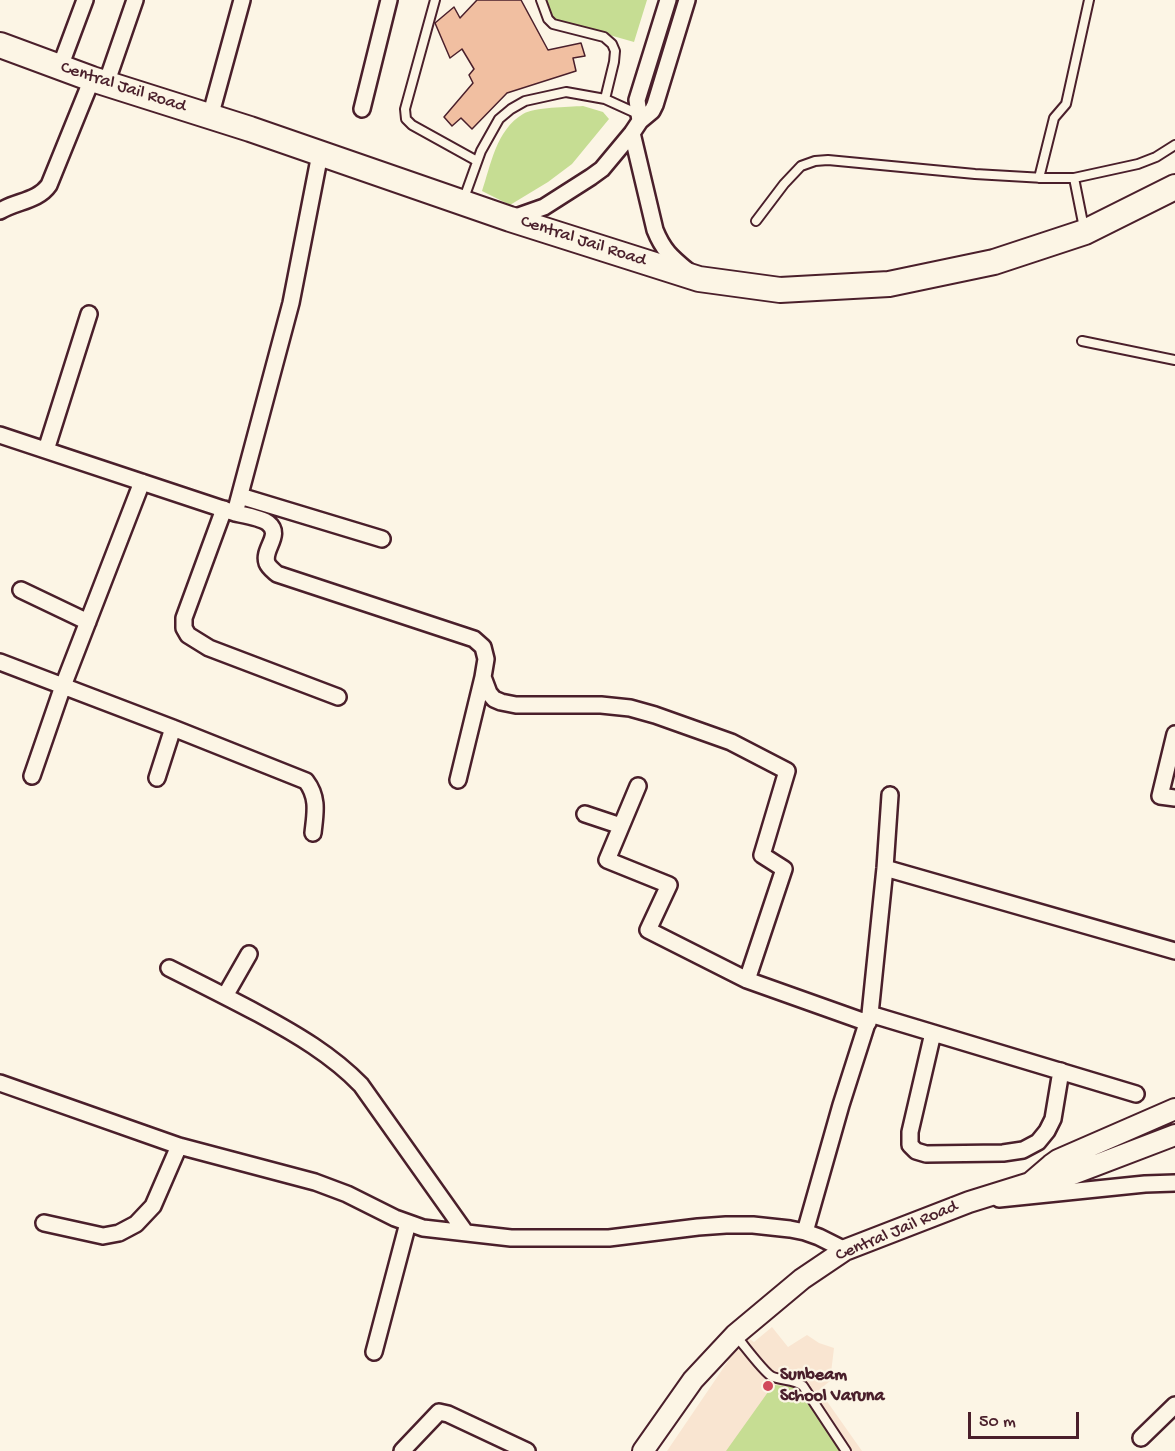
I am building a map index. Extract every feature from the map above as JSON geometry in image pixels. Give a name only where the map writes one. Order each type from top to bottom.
[{"type":"main road","name":"Central Jail Road","points":[[1,44],[99,82],[320,153],[510,219],[699,279],[780,291],[890,284],[994,262],[1085,232],[1175,187]]},
{"type":"street","points":[[60,67],[85,0]]},
{"type":"street","points":[[0,211],[37,196],[49,185],[99,82],[135,0]]},
{"type":"street","points":[[210,117],[242,0]]},
{"type":"street","points":[[362,109],[389,0]]},
{"type":"street","points":[[668,0],[637,100],[636,123],[655,230],[660,243],[670,256],[699,279]]},
{"type":"street","points":[[510,219],[544,207],[602,169],[636,123],[652,111],[687,0]]},
{"type":"street","points":[[320,153],[291,303],[240,496],[229,511],[184,618],[184,628],[188,635],[209,648],[338,697]]},
{"type":"street","points":[[46,450],[89,314]]},
{"type":"street","points":[[0,435],[229,511],[267,521],[274,536],[266,555],[267,566],[277,574],[474,639],[483,647],[486,659],[458,780]]},
{"type":"street","points":[[32,776],[63,686],[142,482]]},
{"type":"street","points":[[240,496],[382,539]]},
{"type":"street","points":[[21,590],[88,622]]},
{"type":"street","points":[[0,662],[306,781],[312,789],[315,800],[313,833]]},
{"type":"street","points":[[483,677],[489,693],[501,702],[516,705],[602,705],[630,708],[730,742],[787,771],[762,855],[784,869],[747,980]]},
{"type":"street","points":[[157,778],[173,728]]},
{"type":"street","points":[[1175,734],[1160,796],[1175,798]]},
{"type":"street","points":[[638,786],[607,860],[669,885],[648,930],[747,980],[869,1018],[933,1033],[1136,1094]]},
{"type":"street","points":[[805,1232],[869,1018],[885,868],[890,795]]},
{"type":"street","points":[[585,814],[621,826]]},
{"type":"street","points":[[885,868],[1175,951]]},
{"type":"street","points":[[225,996],[249,954]]},
{"type":"street","points":[[169,968],[309,1042],[347,1071],[361,1085],[466,1233]]},
{"type":"street","points":[[933,1033],[910,1132],[910,1145],[916,1151],[926,1154],[1002,1153],[1023,1150],[1038,1142],[1053,1119],[1061,1071]]},
{"type":"street","points":[[0,1083],[179,1146],[315,1182],[423,1228],[511,1238],[609,1238],[726,1225],[753,1225],[805,1232],[845,1250]]},
{"type":"street","name":"Central Jail Road","points":[[643,1451],[693,1380],[730,1340],[802,1279],[845,1250],[969,1202],[1030,1183],[1058,1161],[1175,1109]]},
{"type":"street","points":[[1030,1183],[1065,1177],[1175,1135]]},
{"type":"street","points":[[44,1223],[103,1236],[119,1233],[136,1224],[153,1206],[179,1146]]},
{"type":"street","points":[[969,1202],[1145,1184],[1175,1184]]},
{"type":"street","points":[[374,1352],[408,1223]]},
{"type":"street","points":[[1141,1438],[1175,1405]]},
{"type":"street","points":[[402,1451],[439,1412],[448,1414],[527,1451]]},
{"type":"lane","points":[[435,0],[405,109],[406,119],[412,125],[477,161]]},
{"type":"lane","points":[[541,0],[548,19],[553,24],[604,37],[612,44],[615,51],[614,62],[605,99]]},
{"type":"lane","points":[[1039,178],[1054,118],[1066,104],[1089,0]]},
{"type":"lane","points":[[462,202],[480,151],[499,119],[525,101],[566,92],[605,99],[636,123]]},
{"type":"lane","points":[[756,221],[801,166],[815,161],[828,160],[975,174],[1074,178],[1138,164],[1156,157],[1175,145]]},
{"type":"lane","points":[[1074,178],[1085,232]]},
{"type":"lane","points":[[1082,341],[1175,360]]},
{"type":"lane","points":[[730,1340],[768,1374],[798,1382],[803,1386],[846,1451]]},
{"type":"shaded area","name":"Sunbeam School Varuna","points":[[772,1327],[788,1347],[807,1335],[819,1343],[834,1348],[830,1381],[819,1390],[862,1451],[667,1451],[745,1336],[754,1342]]},
{"type":"green space","points":[[537,0],[647,0],[634,42],[553,19]]},
{"type":"green space","points":[[583,106],[603,112],[609,119],[572,164],[510,205],[482,191],[496,149],[506,129],[514,121],[523,114],[535,110]]},
{"type":"green space","points":[[773,1385],[802,1387],[841,1451],[726,1451]]},
{"type":"building","points":[[477,0],[521,0],[548,50],[581,43],[585,56],[573,58],[576,71],[507,93],[472,129],[461,118],[452,126],[444,117],[473,83],[469,75],[474,69],[462,49],[450,58],[435,23],[454,7],[460,18]]},
{"type":"place","name":"Sunbeam School Varuna","points":[[768,1386]]}]
